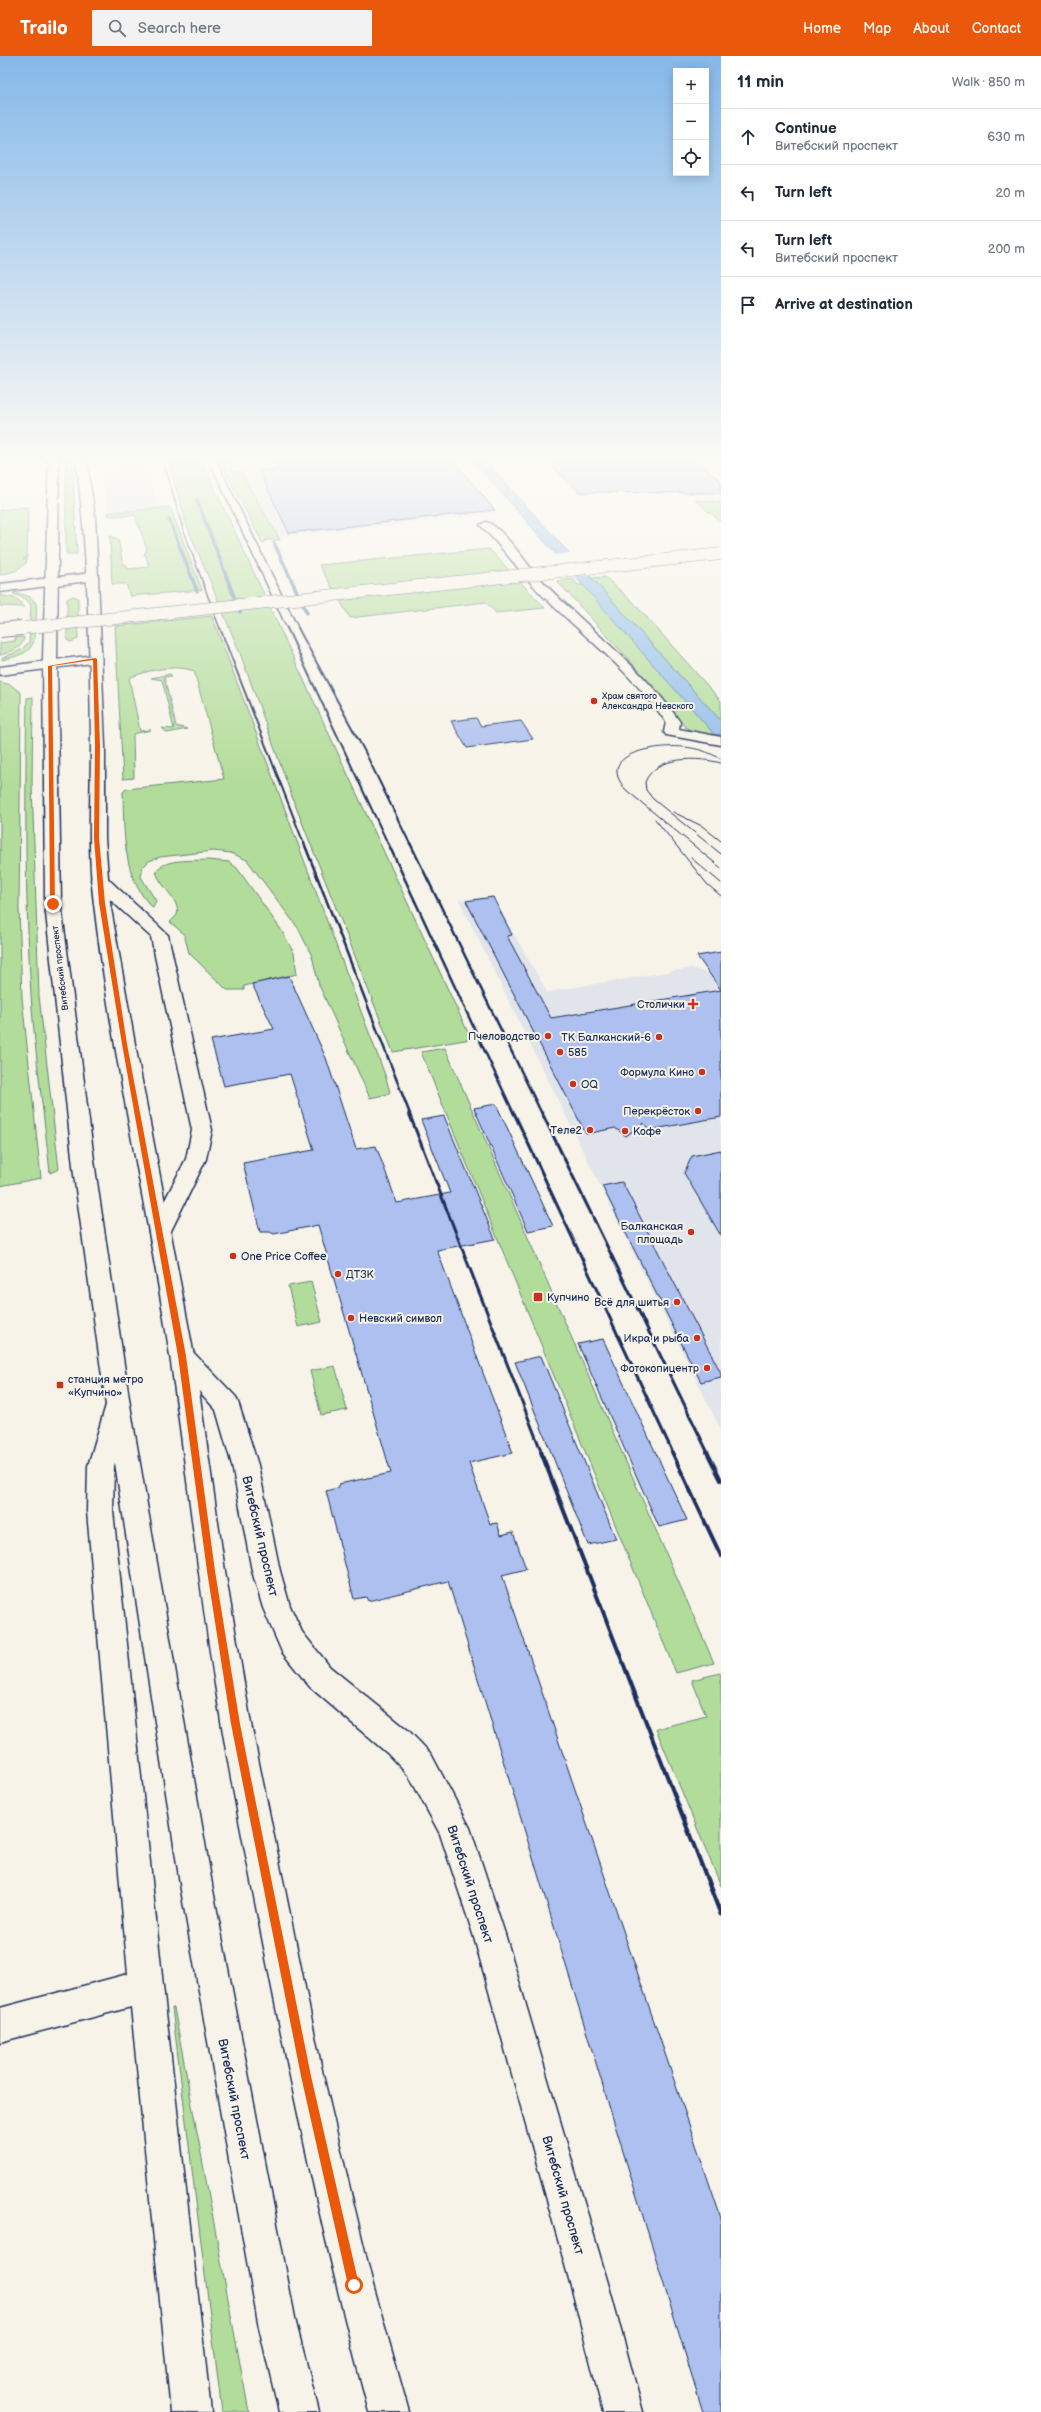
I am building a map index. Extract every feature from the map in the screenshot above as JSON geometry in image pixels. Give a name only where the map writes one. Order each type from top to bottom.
[{"type":"main road","name":"Витебский проспект","points":[[52,567],[50,662],[53,904],[85,1175],[118,1405],[196,1890],[277,2323],[299,2412]]},
{"type":"main road","points":[[91,567],[98,746],[97,838],[99,880],[125,1044],[182,1356],[211,1571],[236,1724],[264,1870],[306,2076],[352,2278],[389,2412]]},
{"type":"main road","points":[[0,618],[491,567]]},
{"type":"main road","points":[[524,567],[552,598],[598,639],[664,708],[673,722],[671,732],[721,741]]},
{"type":"main road","points":[[0,630],[598,567]]},
{"type":"main road","points":[[0,582],[92,577]]},
{"type":"main road","points":[[0,588],[52,580]]},
{"type":"main road","points":[[0,664],[95,659]]},
{"type":"main road","points":[[0,671],[50,662]]},
{"type":"main road","points":[[99,880],[158,935],[202,1130],[196,1159],[160,1231]]},
{"type":"main road","name":"Витебский проспект","points":[[182,1356],[227,1405],[245,1465],[266,1571],[277,1608],[292,1642],[320,1678],[398,1742],[420,1765],[454,1828],[489,1934],[591,2290],[624,2412]]},
{"type":"main road","name":"Витебский проспект","points":[[118,1405],[100,1466],[100,1511],[146,1986],[191,2412]]},
{"type":"main road","points":[[0,2025],[146,1986]]},
{"type":"shaded area","points":[[492,896],[547,992],[691,968],[707,973],[721,973],[721,1430],[459,900]]},
{"type":"green space","points":[[0,567],[21,567],[15,571],[0,575]]},
{"type":"green space","points":[[111,567],[127,567],[127,569],[149,567],[193,567],[202,590],[130,596],[126,584],[112,584]]},
{"type":"green space","points":[[204,567],[251,567],[471,1039],[393,1052],[294,802],[240,653]]},
{"type":"green space","points":[[320,567],[506,567],[545,608],[496,613],[486,602],[350,618]]},
{"type":"green space","points":[[605,577],[634,603],[721,701],[721,721],[592,578]]},
{"type":"green space","points":[[573,579],[578,585],[583,585],[715,735],[721,734],[721,737],[695,734],[684,726],[651,684],[557,581]]},
{"type":"green space","points":[[15,592],[30,597],[36,603],[34,641],[31,647],[23,653],[2,660],[2,658],[21,650],[29,642],[31,605],[26,599],[13,594]]},
{"type":"green space","points":[[0,595],[17,599],[25,607],[0,606]]},
{"type":"green space","points":[[73,596],[78,598],[78,639],[71,642],[67,640],[67,599]]},
{"type":"green space","points":[[212,616],[385,1075],[390,1092],[388,1094],[370,1098],[319,985],[312,956],[298,928],[247,860],[231,853],[213,851],[160,857],[149,861],[142,868],[141,877],[156,901],[153,908],[135,883],[127,854],[123,792],[126,789],[224,779],[194,671],[170,668],[153,670],[129,678],[140,731],[151,730],[133,734],[134,778],[123,779],[115,626]]},
{"type":"green space","points":[[24,637],[19,647],[0,655],[0,643],[15,641],[15,638]]},
{"type":"green space","points":[[170,674],[172,676],[164,677],[176,726],[187,729],[167,733],[162,728],[174,729],[162,680],[151,678]]},
{"type":"green space","points":[[0,682],[11,685],[21,693],[19,908],[22,998],[41,1178],[0,1186]]},
{"type":"green space","points":[[33,697],[32,784],[39,996],[59,1169],[50,1173],[31,995],[28,921],[26,809],[27,698]]},
{"type":"green space","points":[[208,860],[229,862],[237,868],[282,931],[294,953],[297,974],[244,986],[244,990],[227,990],[189,953],[184,934],[170,922],[177,915],[176,904],[161,882],[156,871],[160,867],[172,862]]},
{"type":"green space","points":[[445,1048],[714,1663],[676,1673],[421,1052]]},
{"type":"green space","points":[[311,1282],[322,1322],[298,1327],[288,1286]]},
{"type":"green space","points":[[335,1366],[347,1410],[321,1415],[310,1371]]},
{"type":"green space","points":[[720,1673],[721,1886],[656,1729],[706,1716],[692,1680]]},
{"type":"green space","points":[[172,2008],[174,2008],[249,2412],[222,2412]]},
{"type":"water","points":[[567,567],[582,567],[721,721],[721,734],[715,735]]},
{"type":"pier","points":[[564,567],[585,567],[592,575],[573,577]]},
{"type":"building","points":[[476,718],[481,726],[521,721],[533,739],[467,748],[451,721]]},
{"type":"building","points":[[493,897],[512,935],[507,936],[551,1018],[721,990],[721,1117],[649,1130],[644,1123],[626,1136],[615,1128],[586,1134],[466,901]]},
{"type":"building","points":[[721,952],[721,990],[697,956]]},
{"type":"building","points":[[289,976],[326,1058],[356,1149],[376,1146],[397,1203],[450,1193],[421,1120],[444,1116],[495,1239],[437,1250],[513,1453],[469,1463],[490,1524],[497,1523],[501,1535],[513,1532],[526,1569],[502,1575],[721,2218],[721,2412],[703,2412],[448,1581],[368,1601],[366,1597],[354,1599],[326,1491],[337,1488],[339,1484],[391,1473],[318,1225],[274,1234],[270,1232],[260,1232],[243,1163],[314,1150],[290,1074],[224,1086],[211,1040],[274,1029],[252,984]]},
{"type":"building","points":[[496,1104],[553,1226],[528,1231],[474,1108]]},
{"type":"building","points":[[721,1150],[721,1236],[684,1173],[692,1156]]},
{"type":"building","points":[[622,1182],[721,1373],[721,1377],[701,1382],[602,1186]]},
{"type":"building","points":[[603,1339],[687,1520],[659,1527],[578,1344]]},
{"type":"building","points":[[541,1356],[616,1539],[588,1545],[515,1362]]},
{"type":"waterway","points":[[188,567],[197,591]]},
{"type":"waterway","points":[[223,567],[240,612]]},
{"type":"waterway","points":[[285,567],[307,613]]},
{"type":"tram line","points":[[721,759],[698,749],[666,747],[645,750],[626,757],[620,762],[617,769],[617,775],[625,789],[721,868]]},
{"type":"tram line","points":[[721,763],[690,759],[678,760],[658,767],[650,773],[645,782],[646,790],[653,799],[721,854]]},
{"type":"tram line","points":[[673,812],[702,826],[721,841]]},
{"type":"tram line","points":[[655,819],[707,884],[721,896]]},
{"type":"tram line","points":[[691,858],[721,883]]},
{"type":"railway","points":[[197,567],[220,629]]},
{"type":"railway","points":[[258,567],[287,629]]},
{"type":"railway","points":[[269,567],[299,629]]},
{"type":"railway","points":[[220,628],[304,844]]},
{"type":"railway","points":[[287,628],[388,844]]},
{"type":"railway","points":[[298,628],[365,752],[410,844]]},
{"type":"railway","points":[[304,843],[410,1114]]},
{"type":"railway","points":[[388,843],[514,1114]]},
{"type":"railway","points":[[410,843],[542,1114]]},
{"type":"railway","points":[[409,1113],[542,1453]]},
{"type":"railway","points":[[514,1113],[673,1453]]},
{"type":"railway","points":[[542,1113],[708,1453]]},
{"type":"railway","points":[[541,1452],[707,1879]]},
{"type":"railway","points":[[672,1452],[721,1556]]},
{"type":"railway","points":[[707,1452],[721,1480]]},
{"type":"railway","points":[[707,1878],[721,1914]]},
{"type":"place","name":"Храм святого Александра Невского","points":[[594,701]]},
{"type":"place","name":"Столички","points":[[693,1004]]},
{"type":"place","name":"Пчеловодство","points":[[548,1036]]},
{"type":"place","name":"ТК Балканский-6","points":[[659,1037]]},
{"type":"place","name":"585","points":[[560,1052]]},
{"type":"place","name":"Формула Кино","points":[[702,1072]]},
{"type":"place","name":"OQ","points":[[573,1084]]},
{"type":"place","name":"Перекрёсток","points":[[698,1111]]},
{"type":"place","name":"Теле2","points":[[590,1130]]},
{"type":"place","name":"Кофе","points":[[625,1131]]},
{"type":"place","name":"Балканская площадь","points":[[691,1232]]},
{"type":"place","name":"One Price Coffee","points":[[233,1256]]},
{"type":"place","name":"ДТЗК","points":[[338,1274]]},
{"type":"place","name":"Купчино","points":[[538,1297]]},
{"type":"place","name":"Всё для шитья","points":[[677,1302]]},
{"type":"place","name":"Невский символ","points":[[351,1318]]},
{"type":"place","name":"Икра и рыба","points":[[697,1338]]},
{"type":"place","name":"Фотокопицентр","points":[[707,1368]]},
{"type":"place","name":"станция метро «Купчино»","points":[[60,1385]]},
{"type":"route","points":[[53,904],[50,666],[95,659],[98,746],[96,787],[97,838],[99,880],[102,903],[125,1044],[163,1245],[182,1356],[211,1571],[236,1724],[306,2076],[354,2285]]}]
